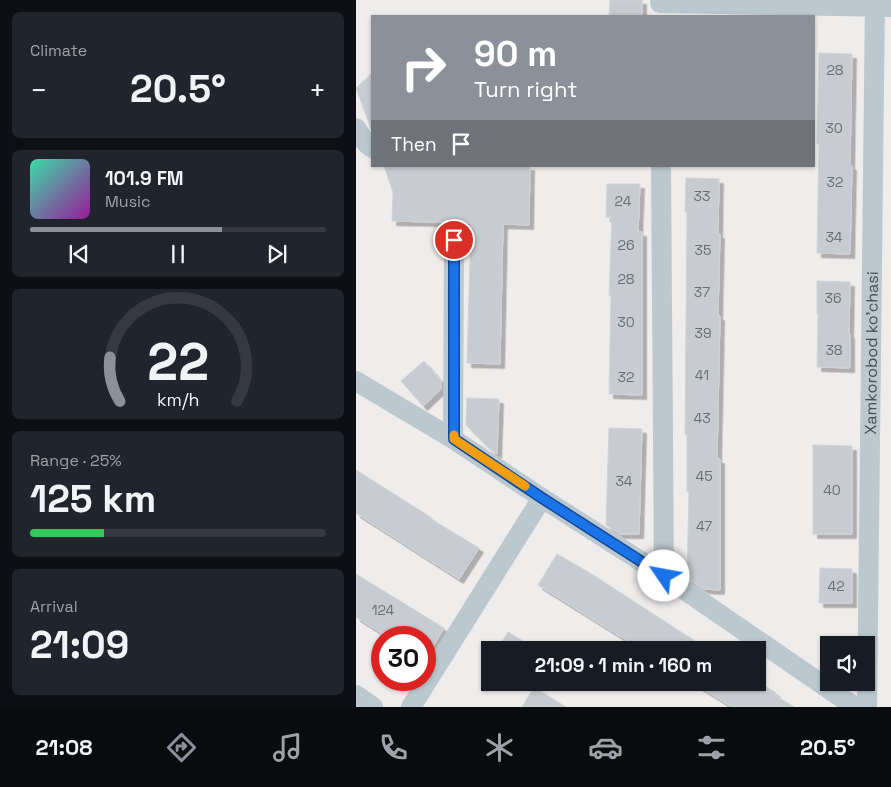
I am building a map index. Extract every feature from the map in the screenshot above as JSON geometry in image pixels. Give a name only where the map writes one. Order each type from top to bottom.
[{"type":"street","points":[[660,7],[880,4]]},
{"type":"street","name":"Xamkorobod ko'chasi","points":[[867,707],[880,4]]},
{"type":"street","points":[[356,128],[371,147]]},
{"type":"street","points":[[661,167],[664,576]]},
{"type":"street","points":[[454,240],[454,439]]},
{"type":"street","points":[[356,381],[454,439],[664,576],[855,707]]},
{"type":"street","points":[[411,707],[542,498]]},
{"type":"street","points":[[356,695],[372,707]]},
{"type":"building","points":[[610,0],[642,0],[642,15],[609,15]]},
{"type":"building","points":[[819,53],[852,54],[850,254],[817,253]]},
{"type":"building","points":[[371,74],[371,129],[356,88]]},
{"type":"building","points":[[384,167],[530,167],[529,225],[503,224],[500,364],[467,363],[471,223],[392,221],[393,192]]},
{"type":"building","points":[[686,178],[719,179],[718,316],[720,316],[717,459],[720,459],[720,590],[704,589],[687,578],[689,492],[687,492],[687,435],[685,435]]},
{"type":"building","points":[[607,184],[640,184],[638,232],[642,232],[642,395],[609,394],[611,296],[609,296],[612,217],[606,217]]},
{"type":"building","points":[[817,281],[850,282],[850,368],[817,367]]},
{"type":"building","points":[[424,361],[441,381],[441,389],[423,406],[401,381]]},
{"type":"building","points":[[467,398],[499,399],[497,454],[466,425]]},
{"type":"building","points":[[609,428],[642,429],[639,534],[620,534],[606,525]]},
{"type":"building","points":[[813,445],[852,446],[852,534],[813,534]]},
{"type":"building","points":[[356,470],[479,548],[459,579],[356,513]]},
{"type":"building","points":[[557,554],[590,573],[695,641],[628,641],[538,585]]},
{"type":"building","points":[[820,568],[852,569],[852,603],[819,603]]},
{"type":"building","points":[[356,574],[444,628],[436,641],[436,626],[371,627],[356,617]]},
{"type":"building","points":[[508,632],[523,641],[502,641]]},
{"type":"building","points":[[766,687],[776,693],[775,695],[794,707],[732,707],[706,691],[766,691]]},
{"type":"building","points":[[532,691],[540,691],[566,707],[522,707]]},
{"type":"slow traffic","points":[[454,435],[454,439],[525,486]]},
{"type":"route","points":[[454,240],[454,439],[664,576]]}]
